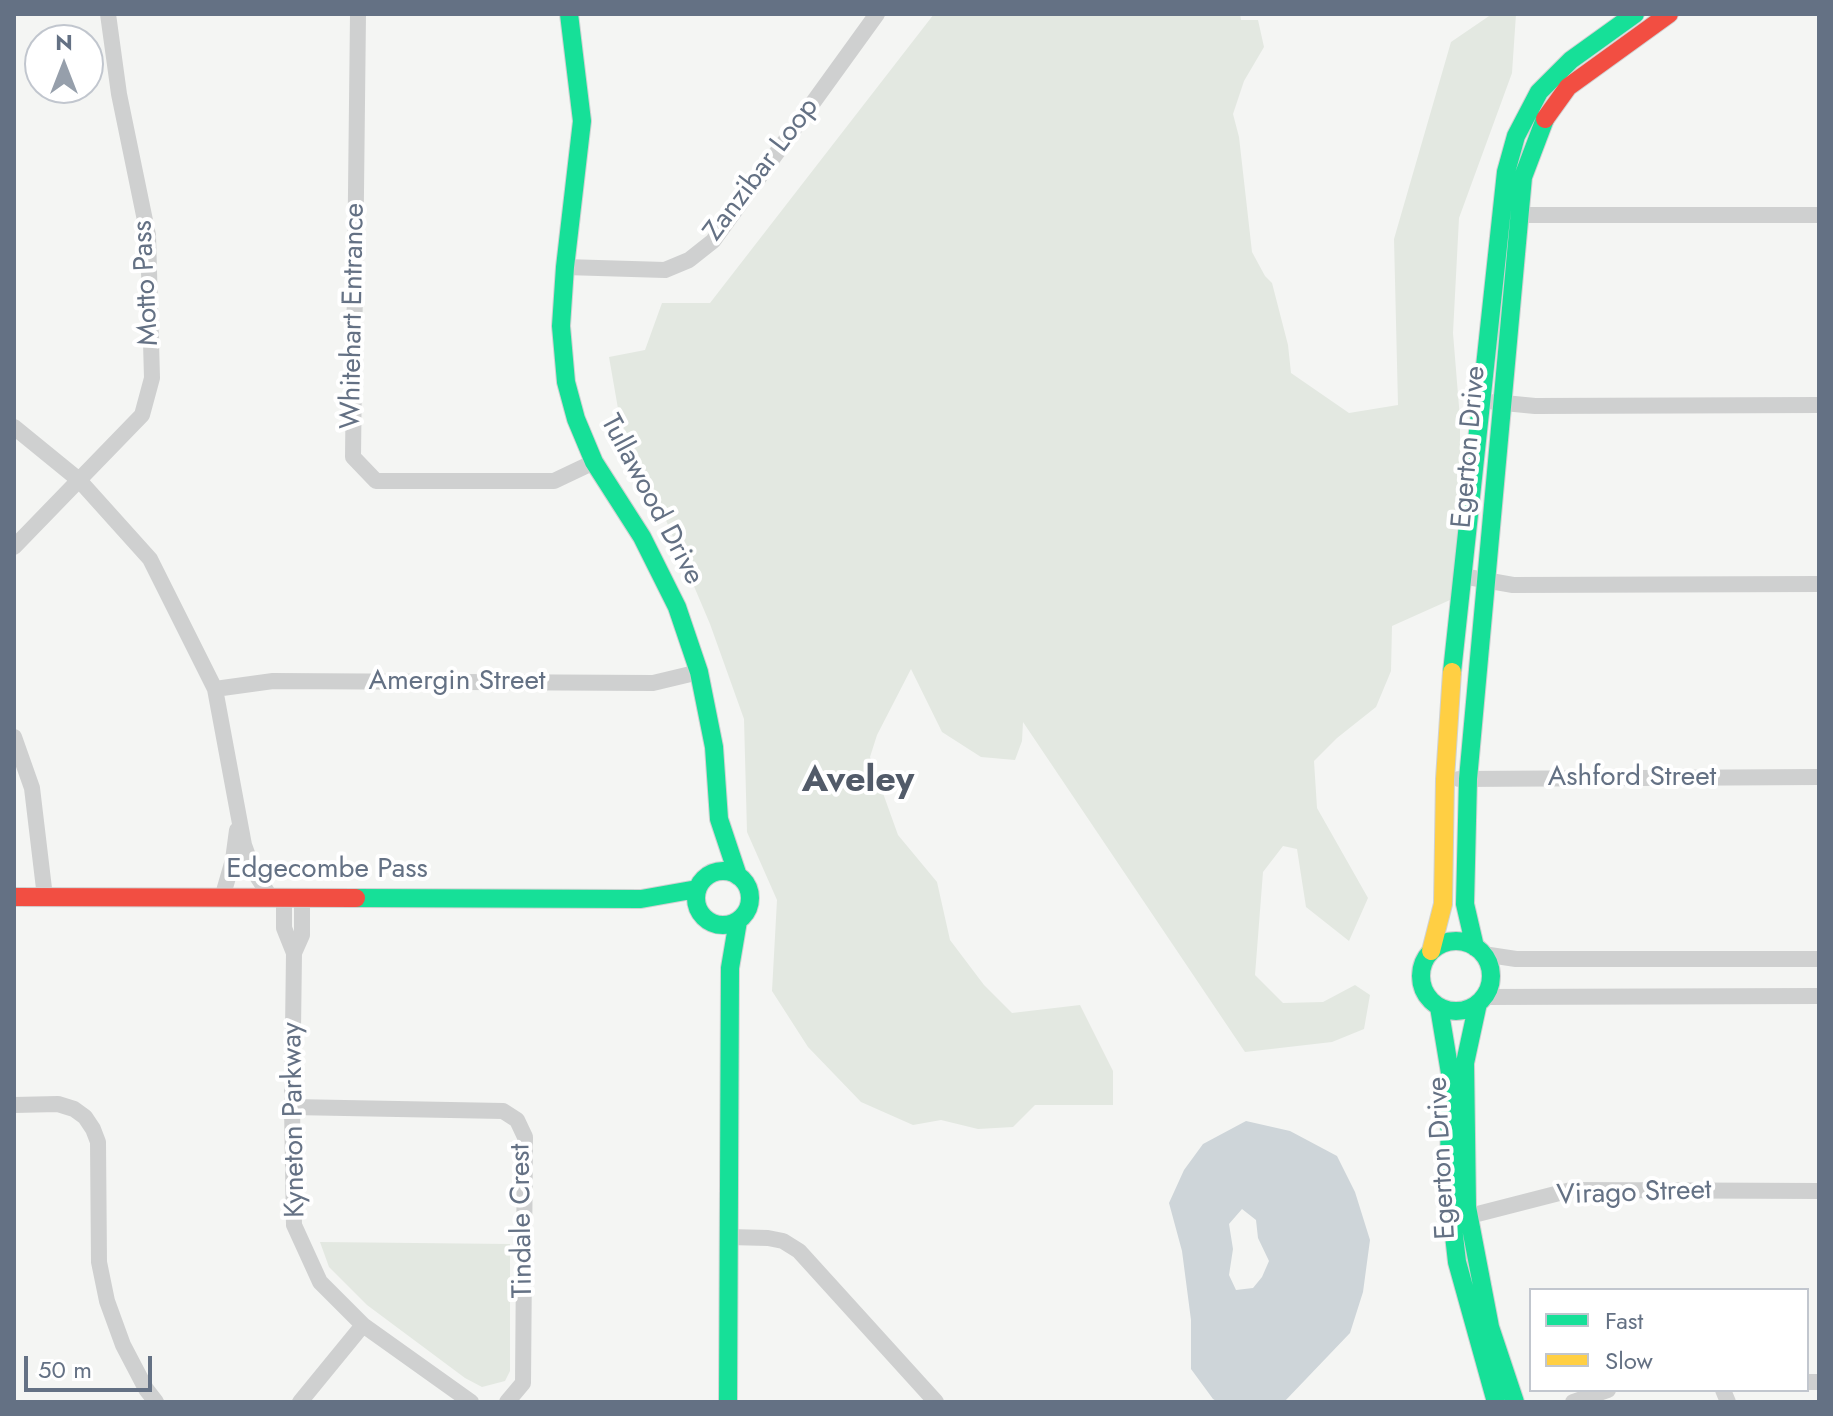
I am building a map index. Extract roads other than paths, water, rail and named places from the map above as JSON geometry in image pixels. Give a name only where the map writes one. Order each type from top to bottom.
[{"type":"street","name":"Motto Pass","points":[[14,547],[142,415],[152,378],[148,235],[119,94],[108,14]]},
{"type":"street","name":"Whitehart Entrance","points":[[358,14],[353,457],[376,481],[554,481],[594,462]]},
{"type":"street","name":"Tullawood Drive","points":[[569,14],[582,121],[561,326],[566,382],[576,419],[594,462],[642,537],[677,607],[699,672],[714,747],[719,819],[710,875]]},
{"type":"street","name":"Egerton Drive","points":[[1431,951],[1443,904],[1445,779],[1452,664],[1506,172],[1516,136],[1539,92],[1571,60],[1635,14]]},
{"type":"street","name":"Egerton Drive","points":[[1479,950],[1465,904],[1468,779],[1523,177],[1542,124],[1568,87],[1669,14]]},
{"type":"street","name":"Zanzibar Loop","points":[[565,267],[665,270],[689,260],[713,241],[872,16]]},
{"type":"street","points":[[1519,215],[1819,215]]},
{"type":"street","points":[[1481,400],[1535,406],[1819,405]]},
{"type":"street","points":[[14,427],[79,480],[150,559],[215,689],[244,845],[253,870],[286,898]]},
{"type":"street","points":[[1462,576],[1513,585],[1819,584]]},
{"type":"street","name":"Amergin Street","points":[[215,689],[273,681],[653,683],[699,672]]},
{"type":"street","points":[[14,737],[32,788],[45,897]]},
{"type":"street","name":"Ashford Street","points":[[1445,779],[1819,777]]},
{"type":"street","points":[[222,898],[233,860],[239,817]]},
{"type":"street","name":"Tullawood Drive","points":[[719,819],[738,876]]},
{"type":"street","points":[[728,1402],[730,968],[738,921],[750,898],[748,889],[738,876],[724,871],[710,875],[697,889],[696,904],[699,911],[714,924],[730,968]]},
{"type":"street","name":"Edgecombe Pass","points":[[14,897],[641,899],[697,889]]},
{"type":"street","name":"Kyneton Parkway","points":[[286,898],[302,935],[294,953],[294,1225],[320,1282],[363,1325],[471,1402]]},
{"type":"street","name":"Edgecombe Pass","points":[[641,899],[699,911]]},
{"type":"street","points":[[714,924],[738,921]]},
{"type":"street","points":[[1819,959],[1516,959],[1452,941],[1431,951],[1421,970],[1424,991],[1439,1007],[1459,1011],[1481,1000],[1819,996]]},
{"type":"street","points":[[1479,950],[1491,971],[1491,980],[1481,1000]]},
{"type":"street","name":"Egerton Drive","points":[[1481,1000],[1465,1063],[1465,1153],[1457,1262],[1496,1402]]},
{"type":"street","name":"Egerton Drive","points":[[1439,1007],[1450,1073],[1449,1191],[1461,1219],[1490,1327],[1515,1402]]},
{"type":"street","points":[[14,1105],[58,1104],[74,1109],[85,1117],[93,1129],[98,1142],[99,1262],[107,1301],[123,1345],[156,1402]]},
{"type":"street","name":"Tindale Crest","points":[[292,1107],[503,1111],[517,1120],[525,1137],[523,1383],[507,1402]]},
{"type":"street","name":"Virago Street","points":[[1461,1219],[1571,1190],[1819,1191]]},
{"type":"street","points":[[729,1237],[768,1238],[783,1241],[799,1251],[936,1402]]},
{"type":"street","points":[[300,1402],[363,1325]]},
{"type":"street","points":[[1573,1402],[1602,1392]]},
{"type":"district","name":"Aveley","points":[[858,782]]}]
